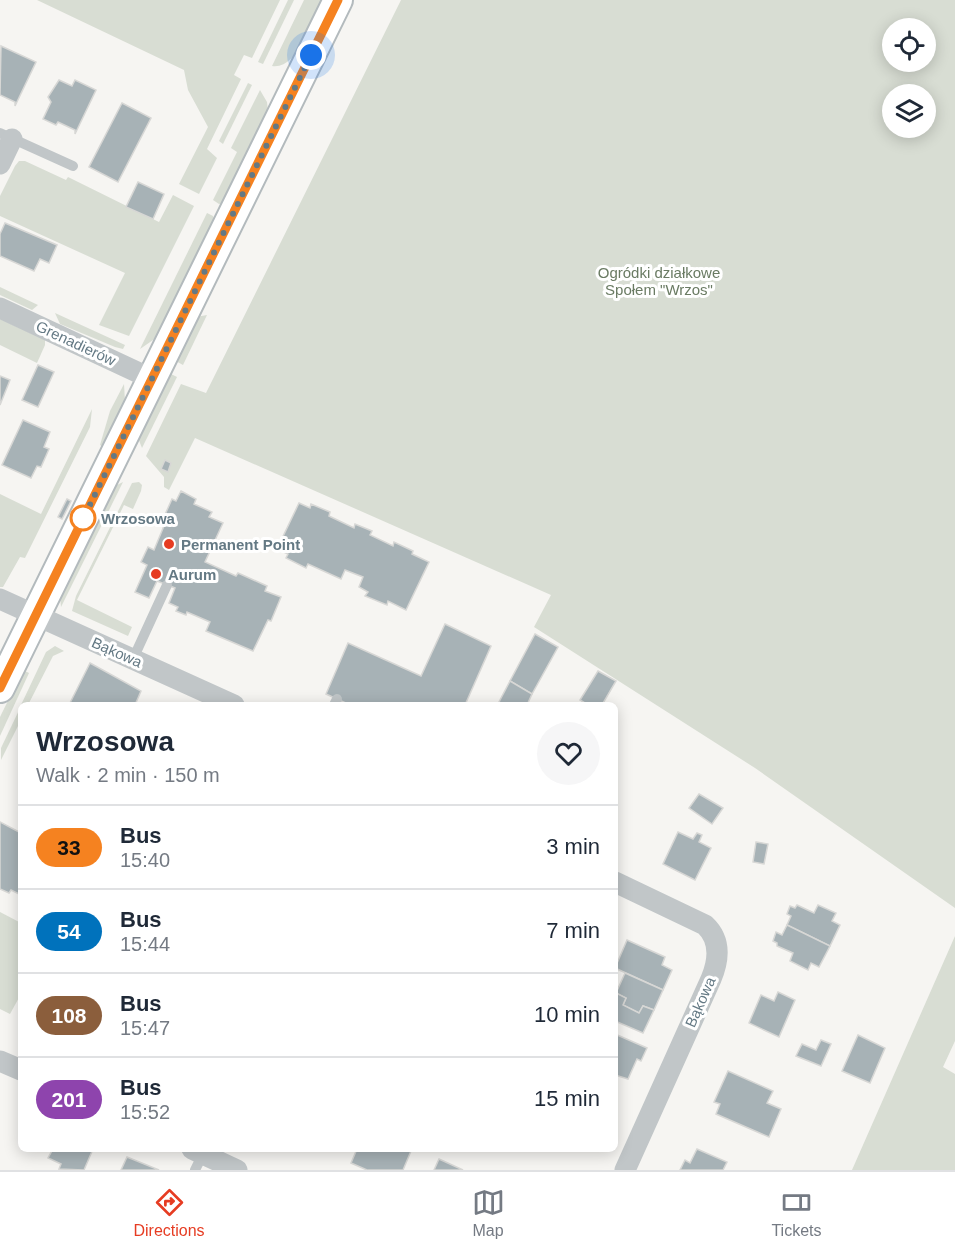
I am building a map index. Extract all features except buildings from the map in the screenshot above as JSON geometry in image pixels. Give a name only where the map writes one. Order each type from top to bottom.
[{"type":"street","points":[[0,688],[338,0]]},
{"type":"street","points":[[0,164],[6,136]]},
{"type":"street","name":"Grenadierów","points":[[0,308],[152,379]]},
{"type":"street","name":"Bąkowa","points":[[0,599],[227,702]]},
{"type":"street","name":"Bąkowa","points":[[618,883],[705,925],[714,937],[717,950],[716,967],[711,979],[625,1170]]},
{"type":"street","points":[[0,1061],[18,1069]]},
{"type":"street","points":[[196,1158],[237,1170]]},
{"type":"lane","points":[[6,136],[73,166]]},
{"type":"lane","points":[[133,659],[167,585]]},
{"type":"green space","points":[[37,0],[280,0],[252,58],[244,55],[234,75],[241,79],[207,149],[217,158],[199,194],[179,184],[208,127],[188,90],[184,70]]},
{"type":"green space","points":[[288,0],[294,0],[263,64],[258,62]]},
{"type":"green space","points":[[304,0],[323,0],[297,52],[290,60],[281,65],[272,66]]},
{"type":"green space","name":"Ogródki działkowe Społem \"Wrzos\"","points":[[401,0],[955,0],[955,908],[755,768],[534,627],[551,595],[195,438],[169,490],[164,487],[164,477],[146,456],[181,384],[206,393]]},
{"type":"green space","points":[[248,83],[252,85],[223,144],[219,141]]},
{"type":"green space","points":[[260,90],[267,102],[268,111],[224,203],[219,204],[213,200],[237,152],[231,148]]},
{"type":"green space","points":[[19,161],[25,161],[66,180],[68,177],[159,222],[173,195],[194,206],[129,336],[99,325],[125,273],[0,216],[0,196]]},
{"type":"green space","points":[[207,213],[213,216],[215,221],[156,338],[140,349]]},
{"type":"green space","points":[[0,287],[38,305],[32,310],[0,295]]},
{"type":"green space","points":[[55,313],[125,345],[123,349],[115,347],[60,324]]},
{"type":"green space","points":[[207,315],[183,365],[174,360],[196,317]]},
{"type":"green space","points":[[0,319],[45,340],[37,363],[0,345]]},
{"type":"green space","points":[[171,374],[177,377],[142,448],[138,438]]},
{"type":"green space","points":[[124,384],[125,401],[103,447],[100,445],[110,411]]},
{"type":"green space","points":[[92,409],[90,427],[25,558],[20,557],[3,587],[0,587],[0,494],[41,514]]},
{"type":"green space","points":[[123,482],[61,607],[60,597],[115,486]]},
{"type":"green space","points":[[139,482],[142,485],[141,491],[133,509],[124,505],[77,600],[132,627],[128,636],[72,611],[76,596],[132,483]]},
{"type":"green space","points":[[55,646],[64,651],[53,656],[30,702],[22,702],[46,652]]},
{"type":"green space","points":[[23,670],[29,673],[0,736],[0,717]]},
{"type":"green space","points":[[18,712],[18,726],[1,760],[1,748]]},
{"type":"green space","points":[[0,912],[18,921],[18,999],[10,1014],[0,1009]]},
{"type":"green space","points":[[955,936],[955,1041],[943,1067],[955,1074],[955,1170],[852,1170]]},
{"type":"bus line","name":"33","points":[[0,688],[338,0]]},
{"type":"place","name":"Wrzosowa","points":[[83,518]]},
{"type":"place","name":"Permanent Point","points":[[169,544]]},
{"type":"place","name":"Aurum","points":[[156,574]]},
{"type":"route","points":[[83,518],[82,521],[311,55]]}]
